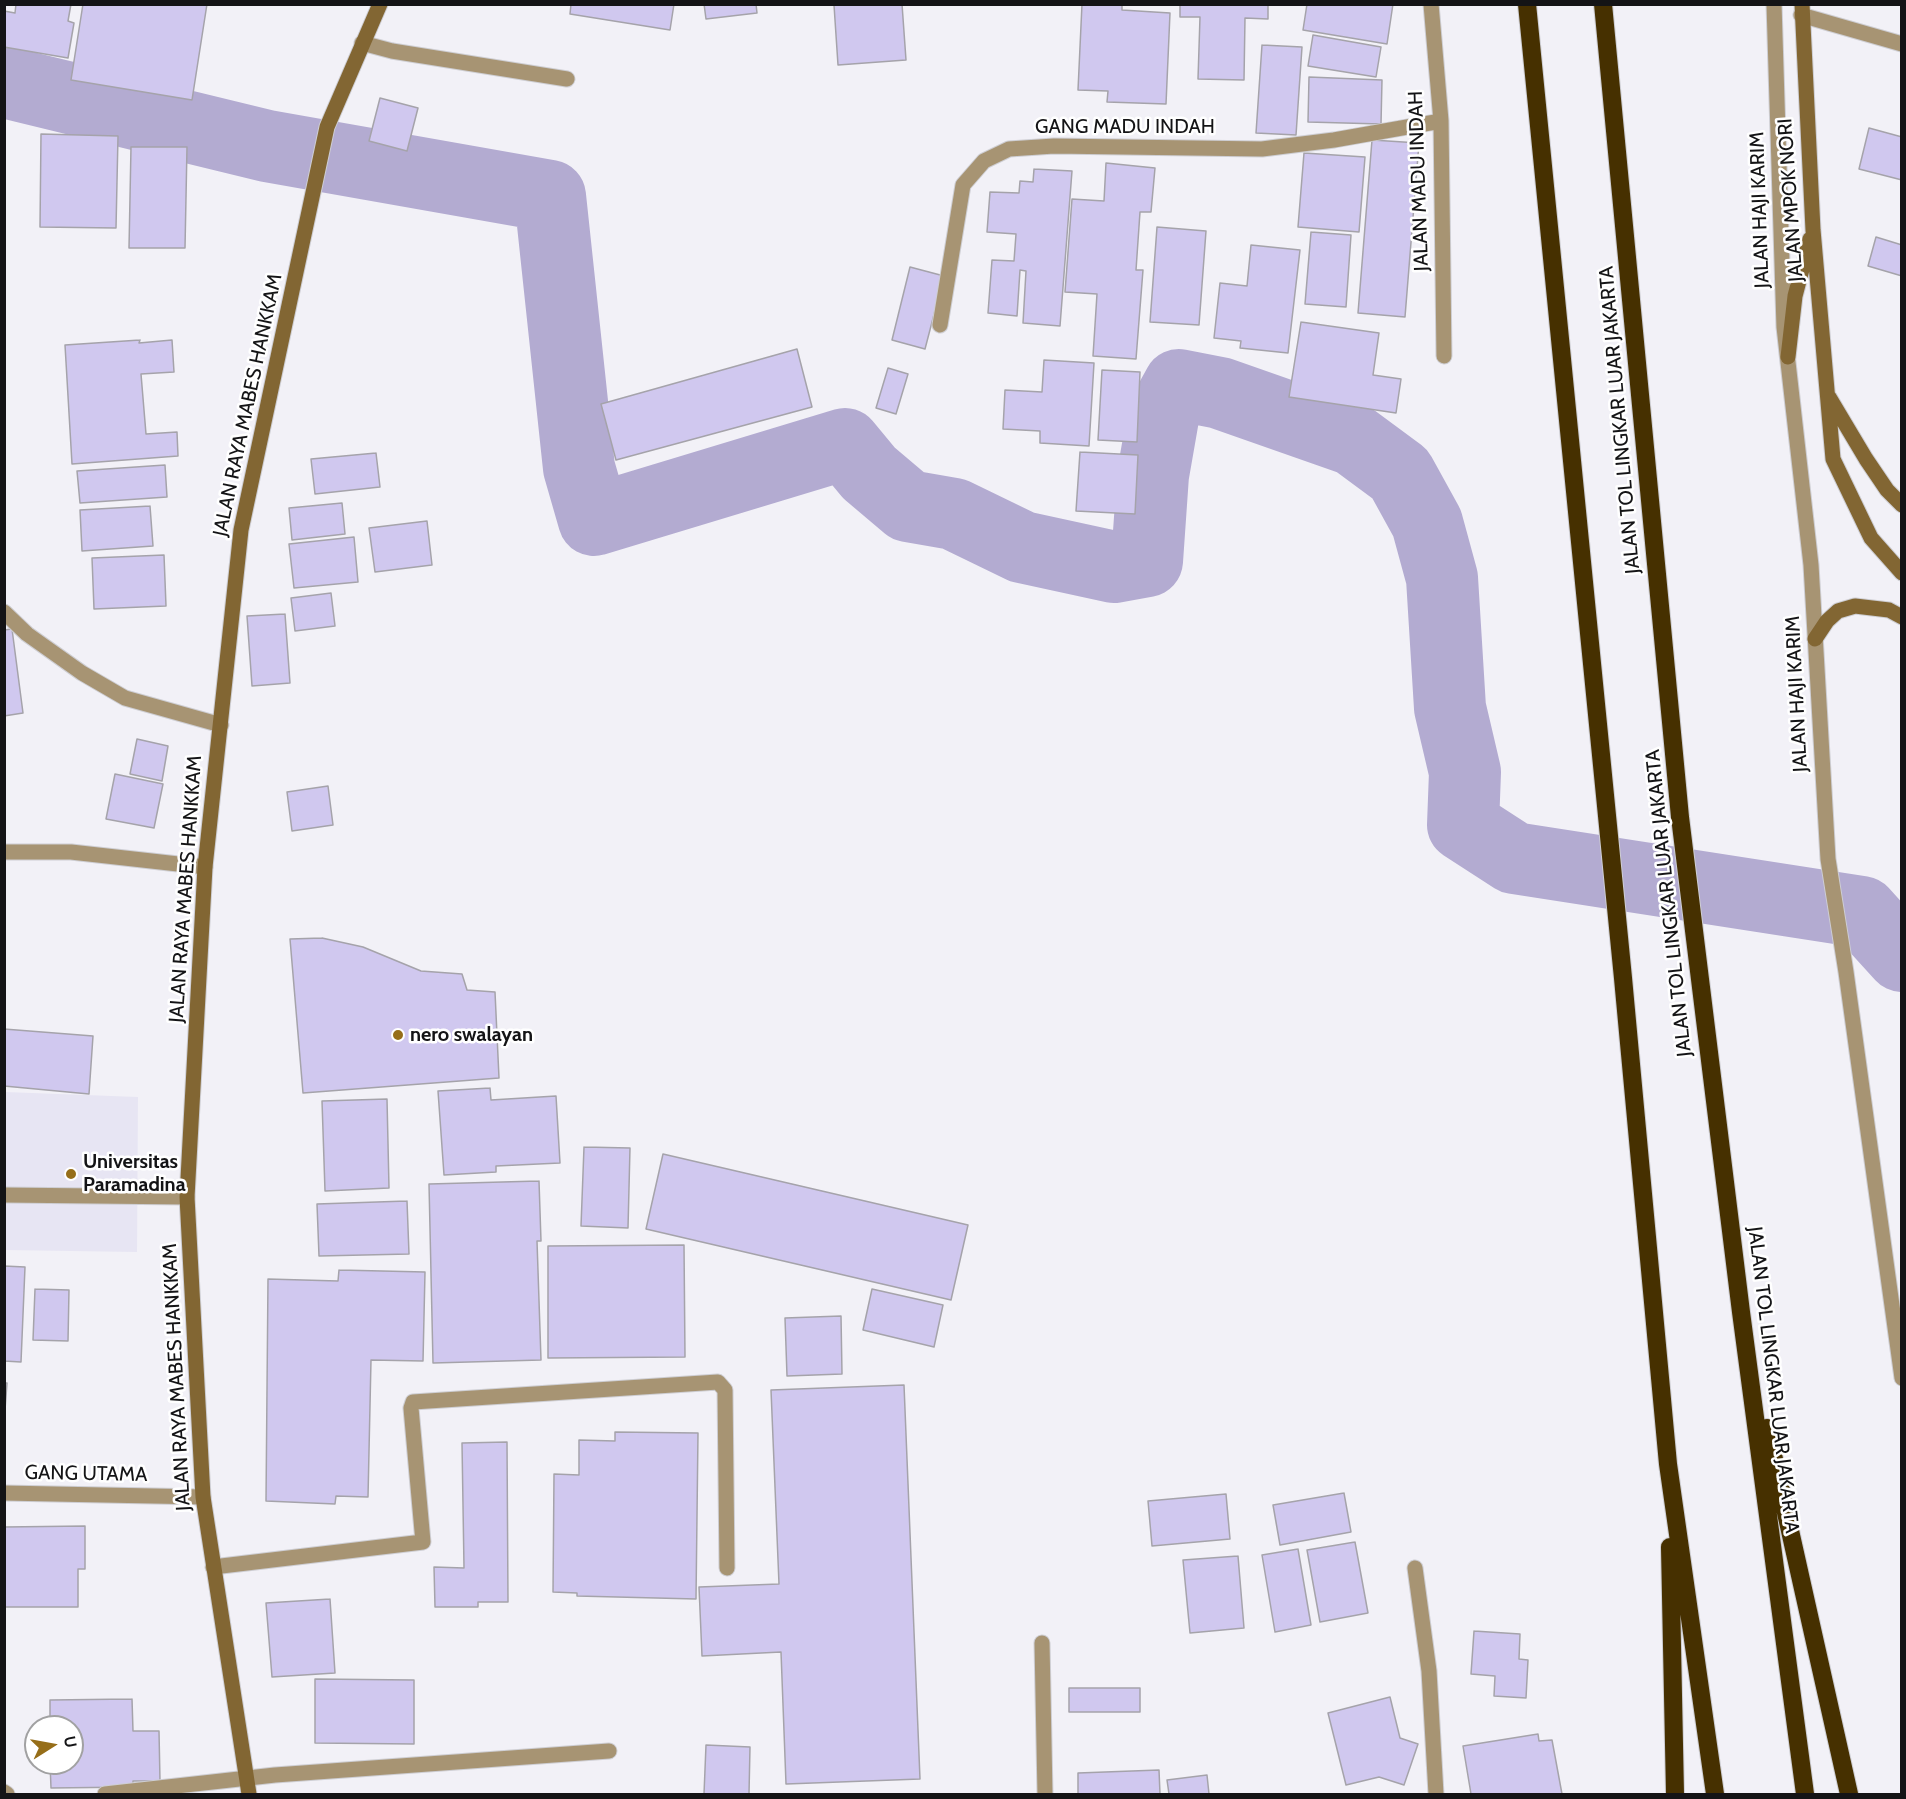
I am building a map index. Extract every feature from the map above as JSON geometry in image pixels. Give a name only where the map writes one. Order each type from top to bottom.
[{"type":"highway","points":[[1527,4],[1607,807],[1668,1464],[1715,1794]]},
{"type":"highway","name":"JALAN TOL LINGKAR LUAR JAKARTA","points":[[1603,4],[1680,817],[1741,1312],[1805,1794]]},
{"type":"highway","points":[[1741,1312],[1849,1794]]},
{"type":"highway","points":[[1668,1464],[1675,1794]]},
{"type":"main road","name":"JALAN RAYA MABES HANKKAM","points":[[249,1794],[203,1497],[187,1197],[205,867],[241,531],[327,127],[380,4]]},
{"type":"main road","name":"JALAN MPOK NORI","points":[[1802,10],[1813,230],[1833,459],[1871,538],[1902,573]]},
{"type":"main road","points":[[1788,357],[1796,296],[1813,230]]},
{"type":"main road","name":"JALAN MPOK NORI","points":[[1826,392],[1866,459],[1887,490],[1902,505]]},
{"type":"main road","points":[[1815,639],[1827,621],[1838,611],[1855,606],[1889,610],[1902,617]]},
{"type":"street","name":"JALAN MADU INDAH","points":[[1431,4],[1441,121],[1444,356]]},
{"type":"street","name":"JALAN HAJI KARIM","points":[[1774,4],[1785,327],[1811,565],[1828,859],[1895,1276],[1902,1378]]},
{"type":"street","points":[[1802,10],[1902,44]]},
{"type":"street","points":[[362,43],[392,51],[567,79]]},
{"type":"street","name":"GANG MADU INDAH","points":[[940,325],[963,185],[984,161],[1009,149],[1054,146],[1262,149],[1334,140],[1441,121]]},
{"type":"street","points":[[4,612],[27,634],[82,674],[125,698],[220,725]]},
{"type":"street","points":[[4,852],[71,852],[205,867]]},
{"type":"street","points":[[4,1195],[187,1197]]},
{"type":"street","points":[[213,1567],[423,1542],[411,1408],[413,1402],[718,1382],[725,1390],[727,1568]]},
{"type":"street","name":"GANG UTAMA","points":[[4,1493],[203,1497]]},
{"type":"street","points":[[1415,1568],[1429,1671],[1436,1794]]},
{"type":"street","points":[[1042,1642],[1045,1794]]},
{"type":"street","points":[[105,1794],[245,1778],[609,1751]]},
{"type":"shaded area","name":"Universitas Paramadina","points":[[5,1092],[138,1097],[137,1252],[5,1250]]},
{"type":"building","points":[[16,4],[71,4],[68,21],[74,23],[68,58],[4,47],[4,11],[15,13]]},
{"type":"building","points":[[83,4],[207,4],[192,100],[71,80]]},
{"type":"building","points":[[571,4],[674,4],[670,30],[570,14]]},
{"type":"building","points":[[704,4],[756,4],[757,13],[706,19]]},
{"type":"building","points":[[902,4],[906,60],[838,65],[834,5]]},
{"type":"building","points":[[1082,4],[1122,4],[1122,10],[1170,13],[1166,104],[1107,102],[1108,91],[1078,90]]},
{"type":"building","points":[[1180,4],[1268,4],[1268,19],[1245,18],[1244,80],[1198,79],[1200,17],[1180,17]]},
{"type":"building","points":[[1307,4],[1393,4],[1387,44],[1303,30]]},
{"type":"building","points":[[1313,35],[1381,47],[1376,77],[1308,66]]},
{"type":"building","points":[[1262,45],[1302,47],[1296,135],[1256,133]]},
{"type":"building","points":[[1309,77],[1382,80],[1381,124],[1308,122]]},
{"type":"building","points":[[380,98],[418,108],[407,151],[369,141]]},
{"type":"building","points":[[1869,128],[1902,137],[1902,180],[1859,169]]},
{"type":"building","points":[[41,134],[118,136],[116,228],[40,227]]},
{"type":"building","points":[[1372,140],[1419,143],[1405,317],[1358,313]]},
{"type":"building","points":[[131,147],[187,147],[185,248],[129,248]]},
{"type":"building","points":[[1304,153],[1365,157],[1359,232],[1298,227]]},
{"type":"building","points":[[1106,163],[1155,168],[1151,212],[1140,212],[1136,270],[1143,270],[1136,359],[1093,356],[1097,294],[1065,292],[1072,199],[1104,201]]},
{"type":"building","points":[[1034,169],[1072,171],[1060,326],[1023,323],[1026,271],[1020,270],[1017,316],[988,313],[992,260],[1014,261],[1016,234],[987,232],[990,192],[1019,193],[1020,181],[1033,182]]},
{"type":"building","points":[[1157,227],[1206,231],[1199,325],[1150,322]]},
{"type":"building","points":[[1311,232],[1351,235],[1346,307],[1305,304]]},
{"type":"building","points":[[1876,237],[1902,245],[1902,276],[1868,266]]},
{"type":"building","points":[[1251,245],[1300,250],[1288,353],[1240,348],[1241,341],[1214,338],[1220,283],[1247,286]]},
{"type":"building","points":[[910,267],[944,276],[925,349],[892,340]]},
{"type":"building","points":[[1301,322],[1379,333],[1373,375],[1401,379],[1396,413],[1289,397]]},
{"type":"building","points":[[140,340],[139,343],[172,340],[174,372],[141,374],[146,434],[177,432],[178,456],[72,464],[65,345]]},
{"type":"building","points":[[797,349],[812,407],[616,460],[601,404]]},
{"type":"building","points":[[1044,360],[1094,363],[1089,446],[1040,443],[1040,431],[1003,429],[1005,390],[1042,392]]},
{"type":"building","points":[[888,368],[908,374],[896,414],[876,408]]},
{"type":"building","points":[[1102,370],[1140,372],[1137,442],[1098,440]]},
{"type":"building","points":[[1080,452],[1138,455],[1135,514],[1076,511]]},
{"type":"building","points":[[376,453],[380,487],[315,494],[311,459]]},
{"type":"building","points":[[165,465],[167,497],[80,503],[77,471]]},
{"type":"building","points":[[342,503],[345,534],[292,540],[289,508]]},
{"type":"building","points":[[150,506],[153,546],[82,551],[80,510]]},
{"type":"building","points":[[427,521],[432,565],[375,572],[369,528]]},
{"type":"building","points":[[354,537],[358,582],[294,588],[289,544]]},
{"type":"building","points":[[164,555],[166,606],[94,609],[92,558]]},
{"type":"building","points":[[331,593],[335,626],[295,631],[291,598]]},
{"type":"building","points":[[285,614],[290,683],[252,686],[247,616]]},
{"type":"building","points":[[12,629],[23,713],[4,716],[4,630]]},
{"type":"building","points":[[137,739],[168,746],[162,781],[130,774]]},
{"type":"building","points":[[115,774],[163,784],[154,828],[106,819]]},
{"type":"building","points":[[328,786],[333,825],[292,831],[287,792]]},
{"type":"building","name":"nero swalayan","points":[[322,938],[363,947],[421,971],[462,974],[467,990],[495,992],[499,1078],[303,1093],[290,939]]},
{"type":"building","points":[[4,1029],[93,1036],[89,1094],[4,1086]]},
{"type":"building","points":[[490,1088],[491,1100],[556,1096],[560,1163],[496,1166],[496,1172],[444,1175],[438,1091]]},
{"type":"building","points":[[387,1099],[389,1188],[325,1191],[322,1101]]},
{"type":"building","points":[[584,1147],[630,1148],[628,1228],[581,1226]]},
{"type":"building","points":[[663,1154],[968,1225],[951,1300],[646,1229]]},
{"type":"building","points":[[539,1181],[541,1241],[537,1241],[541,1360],[433,1363],[429,1184]]},
{"type":"building","points":[[407,1201],[409,1254],[319,1256],[317,1204]]},
{"type":"building","points":[[684,1245],[685,1357],[548,1358],[548,1246]]},
{"type":"building","points":[[4,1266],[25,1267],[21,1362],[4,1361]]},
{"type":"building","points":[[339,1270],[425,1272],[423,1361],[371,1360],[368,1497],[336,1496],[335,1504],[266,1501],[268,1279],[338,1281]]},
{"type":"building","points":[[35,1289],[69,1290],[68,1341],[33,1340]]},
{"type":"building","points":[[872,1289],[943,1305],[934,1347],[863,1330]]},
{"type":"building","points":[[841,1316],[842,1374],[787,1376],[785,1318]]},
{"type":"building","points":[[4,1383],[7,1383],[4,1423]]},
{"type":"building","points":[[904,1385],[920,1779],[786,1784],[781,1652],[702,1656],[699,1587],[779,1584],[771,1390]]},
{"type":"building","points":[[615,1432],[698,1433],[696,1599],[577,1596],[577,1593],[553,1592],[554,1474],[579,1475],[579,1440],[615,1441]]},
{"type":"building","points":[[507,1442],[508,1602],[478,1602],[478,1607],[435,1607],[434,1567],[464,1568],[462,1443]]},
{"type":"building","points":[[1344,1493],[1351,1532],[1280,1545],[1273,1505]]},
{"type":"building","points":[[1226,1494],[1230,1539],[1152,1546],[1148,1501]]},
{"type":"building","points":[[85,1526],[85,1569],[78,1569],[78,1607],[4,1607],[4,1527]]},
{"type":"building","points":[[1355,1542],[1368,1613],[1320,1622],[1307,1550]]},
{"type":"building","points":[[1298,1549],[1311,1625],[1275,1632],[1262,1555]]},
{"type":"building","points":[[1238,1556],[1244,1628],[1190,1633],[1183,1560]]},
{"type":"building","points":[[330,1599],[335,1673],[272,1677],[266,1603]]},
{"type":"building","points":[[1474,1631],[1520,1634],[1519,1659],[1528,1660],[1526,1698],[1494,1696],[1495,1676],[1471,1674]]},
{"type":"building","points":[[315,1679],[414,1680],[414,1744],[315,1743]]},
{"type":"building","points":[[1069,1688],[1140,1688],[1140,1712],[1069,1712]]},
{"type":"building","points":[[1390,1697],[1400,1738],[1418,1744],[1404,1785],[1379,1777],[1346,1785],[1328,1713]]},
{"type":"building","points":[[132,1699],[133,1731],[159,1731],[160,1781],[133,1781],[133,1787],[51,1788],[50,1775],[84,1775],[84,1715],[50,1715],[50,1700]]},
{"type":"building","points":[[1538,1734],[1539,1741],[1552,1740],[1562,1794],[1471,1794],[1463,1746]]},
{"type":"building","points":[[706,1745],[750,1747],[749,1794],[704,1794]]},
{"type":"building","points":[[1159,1770],[1160,1794],[1078,1794],[1078,1773]]},
{"type":"building","points":[[1207,1775],[1209,1794],[1169,1794],[1167,1780]]},
{"type":"waterway","points":[[4,82],[267,146],[550,196],[579,468],[594,520],[845,444],[869,473],[908,506],[954,514],[1022,547],[1114,567],[1147,561],[1153,475],[1164,412],[1179,385],[1220,393],[1354,440],[1400,474],[1427,523],[1442,578],[1450,708],[1465,772],[1463,825],[1514,858],[1862,912],[1902,956]]},
{"type":"place","name":"nero swalayan","points":[[398,1035]]},
{"type":"place","name":"Universitas Paramadina","points":[[71,1174]]}]
